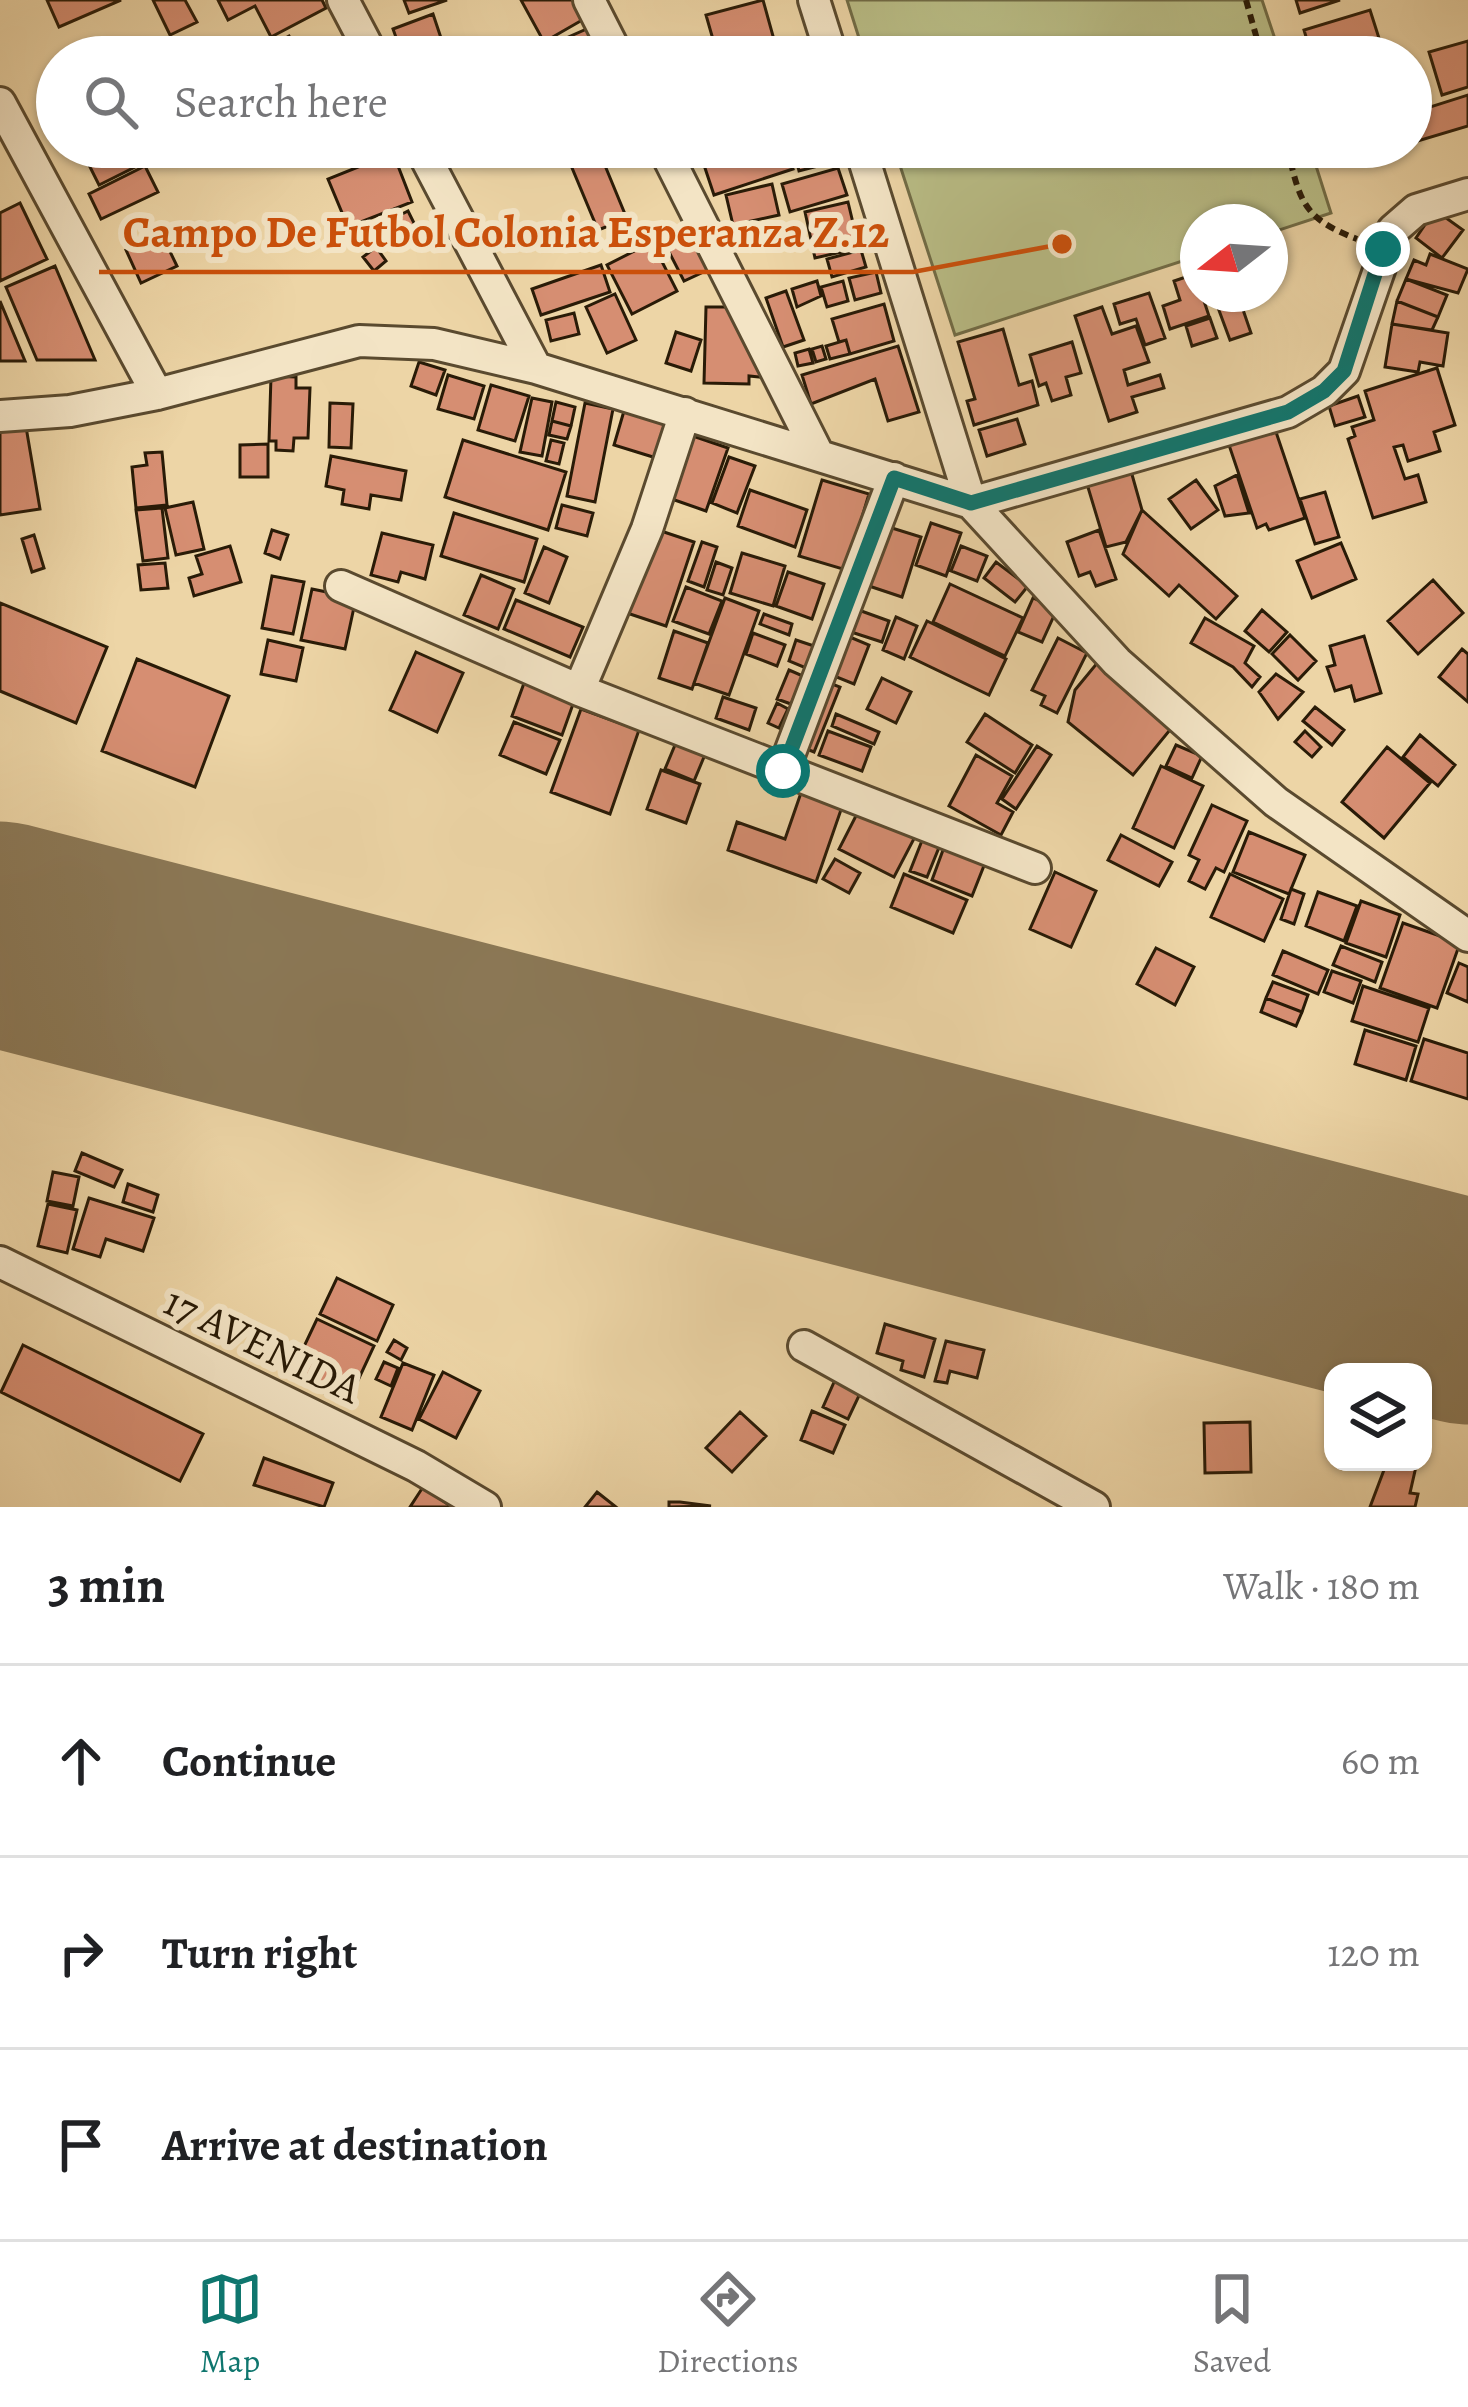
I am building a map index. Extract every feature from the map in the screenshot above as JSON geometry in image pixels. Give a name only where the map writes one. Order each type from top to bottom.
[{"type":"street","points":[[343,0],[362,36]]},
{"type":"street","points":[[589,0],[607,36]]},
{"type":"street","points":[[814,0],[825,36]]},
{"type":"street","points":[[0,103],[157,394]]},
{"type":"street","points":[[431,168],[536,368]]},
{"type":"street","points":[[674,168],[817,452]]},
{"type":"street","points":[[867,168],[971,503],[1118,662],[1276,802],[1468,936]]},
{"type":"street","points":[[0,416],[70,411],[157,394],[359,341],[434,344],[536,368],[971,503],[1288,412],[1324,391],[1344,371],[1393,230],[1416,210],[1468,194]]},
{"type":"street","points":[[579,690],[646,529],[685,413]]},
{"type":"street","points":[[783,771],[894,478]]},
{"type":"street","points":[[341,586],[579,690],[1035,868]]},
{"type":"street","name":"17 AVENIDA","points":[[0,1262],[416,1466],[485,1507]]},
{"type":"street","points":[[803,1346],[1094,1507]]},
{"type":"path","points":[[1246,0],[1256,36]]},
{"type":"path","points":[[1292,168],[1300,200],[1320,224],[1383,249]]},
{"type":"green space","points":[[847,0],[1262,0],[1274,36],[858,36]]},
{"type":"green space","points":[[901,168],[1317,168],[1331,213],[1288,227],[1288,204],[1180,204],[1180,262],[955,335]]},
{"type":"building","points":[[47,0],[121,0],[59,27]]},
{"type":"building","points":[[153,0],[185,0],[197,22],[170,35]]},
{"type":"building","points":[[218,0],[322,0],[326,8],[273,36],[255,6],[228,20]]},
{"type":"building","points":[[404,0],[447,0],[409,13]]},
{"type":"building","points":[[521,0],[573,0],[584,19],[554,36],[541,36]]},
{"type":"building","points":[[763,0],[773,36],[712,36],[706,15]]},
{"type":"building","points":[[1296,0],[1340,0],[1300,13]]},
{"type":"building","points":[[1370,10],[1378,36],[1306,36],[1304,30]]},
{"type":"building","points":[[433,14],[440,36],[396,36],[393,29]]},
{"type":"building","points":[[1468,41],[1468,87],[1442,95],[1432,51]]},
{"type":"building","points":[[1468,95],[1468,126],[1432,137],[1432,106]]},
{"type":"building","points":[[90,168],[133,168],[99,185]]},
{"type":"building","points":[[141,168],[146,168],[158,192],[101,219],[89,194]]},
{"type":"building","points":[[356,168],[399,168],[412,202],[348,227],[328,179]]},
{"type":"building","points":[[572,168],[606,168],[627,219],[598,230]]},
{"type":"building","points":[[705,168],[793,169],[714,195]]},
{"type":"building","points":[[838,168],[847,195],[790,212],[782,184]]},
{"type":"building","points":[[772,184],[779,215],[733,225],[726,195]]},
{"type":"building","points":[[848,202],[859,248],[815,258],[805,212]]},
{"type":"building","points":[[20,203],[47,259],[0,281],[0,213]]},
{"type":"building","points":[[1435,210],[1463,230],[1442,258],[1416,238]]},
{"type":"building","points":[[408,211],[417,229],[380,248],[371,230]]},
{"type":"building","points":[[161,233],[177,266],[141,283],[126,250]]},
{"type":"building","points":[[697,235],[714,267],[684,281],[668,250]]},
{"type":"building","points":[[652,242],[677,291],[632,314],[607,265]]},
{"type":"building","points":[[376,247],[386,261],[374,271],[363,257]]},
{"type":"building","points":[[861,250],[866,267],[832,277],[827,259]]},
{"type":"building","points":[[1430,254],[1468,269],[1458,293],[1406,279],[1414,260],[1426,265]]},
{"type":"building","points":[[601,265],[610,292],[541,315],[532,289]]},
{"type":"building","points":[[55,266],[95,360],[37,360],[6,287]]},
{"type":"building","points":[[876,272],[881,293],[855,300],[849,278]]},
{"type":"building","points":[[1406,279],[1447,295],[1438,317],[1397,301]]},
{"type":"building","points":[[817,281],[821,296],[797,307],[792,289]]},
{"type":"building","points":[[843,281],[848,301],[827,307],[821,287]]},
{"type":"building","points":[[786,291],[804,340],[783,347],[766,298]]},
{"type":"building","points":[[1149,293],[1165,338],[1145,345],[1136,319],[1120,324],[1114,304]]},
{"type":"building","points":[[615,294],[636,340],[607,353],[586,307]]},
{"type":"building","points":[[1180,300],[1180,312],[1208,312],[1209,316],[1170,329],[1163,306]]},
{"type":"building","points":[[0,301],[25,361],[0,361]]},
{"type":"building","points":[[1397,301],[1438,317],[1432,330],[1392,324]]},
{"type":"building","points":[[884,304],[894,341],[850,354],[846,340],[839,342],[832,319]]},
{"type":"building","points":[[706,307],[738,307],[768,378],[749,376],[749,384],[704,383]]},
{"type":"building","points":[[1102,307],[1112,334],[1136,326],[1149,362],[1124,370],[1128,385],[1160,375],[1164,388],[1132,397],[1137,412],[1109,421],[1075,316]]},
{"type":"building","points":[[1220,312],[1244,312],[1251,333],[1230,340]]},
{"type":"building","points":[[574,313],[579,334],[551,341],[546,320]]},
{"type":"building","points":[[1210,318],[1217,338],[1192,346],[1186,326]]},
{"type":"building","points":[[1392,324],[1448,333],[1443,366],[1420,362],[1418,372],[1385,367]]},
{"type":"building","points":[[1003,329],[1019,385],[1032,381],[1038,405],[974,425],[967,401],[975,399],[958,342]]},
{"type":"building","points":[[676,332],[701,340],[691,371],[666,363]]},
{"type":"building","points":[[846,340],[850,354],[830,359],[826,346]]},
{"type":"building","points":[[1072,342],[1081,373],[1066,377],[1071,395],[1052,401],[1046,383],[1039,386],[1030,355]]},
{"type":"building","points":[[822,346],[826,359],[816,362],[812,349]]},
{"type":"building","points":[[898,346],[919,412],[888,421],[875,379],[811,404],[802,375]]},
{"type":"building","points":[[809,349],[813,363],[798,366],[795,353]]},
{"type":"building","points":[[419,362],[445,370],[436,395],[411,386]]},
{"type":"building","points":[[1437,368],[1455,425],[1434,432],[1440,451],[1408,461],[1403,445],[1394,447],[1405,479],[1418,475],[1426,502],[1373,518],[1348,439],[1355,436],[1352,427],[1374,420],[1365,391]]},
{"type":"building","points":[[448,375],[484,386],[474,419],[438,409]]},
{"type":"building","points":[[271,376],[296,377],[296,388],[310,388],[308,438],[294,438],[293,451],[276,450],[276,441],[269,441]]},
{"type":"building","points":[[491,385],[529,396],[515,441],[478,430]]},
{"type":"building","points":[[1358,396],[1365,417],[1335,426],[1329,406]]},
{"type":"building","points":[[532,398],[552,402],[542,456],[520,452]]},
{"type":"building","points":[[556,402],[575,407],[571,426],[552,421]]},
{"type":"building","points":[[330,403],[353,404],[351,448],[329,447]]},
{"type":"building","points":[[585,403],[613,409],[595,502],[567,496]]},
{"type":"building","points":[[624,411],[676,427],[666,461],[614,445]]},
{"type":"building","points":[[1017,419],[1025,444],[987,456],[979,430]]},
{"type":"building","points":[[25,421],[40,509],[0,515],[0,425]]},
{"type":"building","points":[[552,421],[571,426],[567,439],[549,435]]},
{"type":"building","points":[[1275,429],[1305,518],[1269,530],[1266,524],[1257,528],[1229,445]]},
{"type":"building","points":[[687,434],[728,448],[706,511],[666,497]]},
{"type":"building","points":[[463,440],[566,472],[548,530],[445,497]]},
{"type":"building","points":[[551,440],[564,443],[559,464],[546,461]]},
{"type":"building","points":[[268,444],[268,477],[240,477],[240,445]]},
{"type":"building","points":[[162,452],[167,505],[136,508],[132,467],[147,465],[145,453]]},
{"type":"building","points":[[331,456],[406,471],[401,500],[371,495],[369,509],[342,504],[344,490],[326,486]]},
{"type":"building","points":[[729,457],[755,466],[737,513],[712,503]]},
{"type":"building","points":[[1131,471],[1142,510],[1126,542],[1106,547],[1087,484]]},
{"type":"building","points":[[1237,475],[1249,513],[1225,516],[1215,486]]},
{"type":"building","points":[[822,480],[869,494],[846,570],[799,556]]},
{"type":"building","points":[[1196,480],[1218,510],[1191,529],[1169,499]]},
{"type":"building","points":[[750,490],[807,510],[795,547],[738,526]]},
{"type":"building","points":[[1325,492],[1339,537],[1315,544],[1300,499]]},
{"type":"building","points":[[193,502],[204,549],[176,555],[165,508]]},
{"type":"building","points":[[562,505],[593,513],[587,536],[556,528]]},
{"type":"building","points":[[162,508],[168,558],[143,561],[136,510]]},
{"type":"building","points":[[1142,510],[1237,596],[1216,619],[1179,585],[1169,596],[1123,554]]},
{"type":"building","points":[[454,513],[537,539],[524,582],[441,556]]},
{"type":"building","points":[[931,523],[961,533],[946,576],[916,565]]},
{"type":"building","points":[[879,524],[921,537],[902,597],[860,583]]},
{"type":"building","points":[[652,528],[694,542],[666,626],[624,612]]},
{"type":"building","points":[[272,530],[288,535],[280,559],[265,553]]},
{"type":"building","points":[[1099,530],[1116,579],[1096,586],[1090,572],[1079,576],[1067,542]]},
{"type":"building","points":[[382,533],[433,545],[425,579],[401,572],[398,582],[371,575]]},
{"type":"building","points":[[34,535],[44,568],[32,572],[22,539]]},
{"type":"building","points":[[702,542],[717,547],[704,587],[688,581]]},
{"type":"building","points":[[1341,543],[1356,579],[1312,598],[1297,561]]},
{"type":"building","points":[[230,546],[241,582],[194,596],[189,578],[202,574],[196,556]]},
{"type":"building","points":[[961,546],[987,556],[977,581],[951,571]]},
{"type":"building","points":[[544,547],[567,557],[549,603],[525,593]]},
{"type":"building","points":[[742,553],[785,566],[773,606],[730,593]]},
{"type":"building","points":[[716,562],[732,568],[723,595],[707,590]]},
{"type":"building","points":[[996,562],[1028,586],[1015,602],[984,578]]},
{"type":"building","points":[[165,563],[168,588],[141,590],[138,565]]},
{"type":"building","points":[[788,572],[824,584],[812,619],[776,606]]},
{"type":"building","points":[[481,575],[514,589],[498,629],[464,615]]},
{"type":"building","points":[[272,576],[304,582],[293,634],[262,628]]},
{"type":"building","points":[[1433,580],[1463,613],[1418,654],[1388,621]]},
{"type":"building","points":[[950,584],[1023,618],[1005,656],[933,622]]},
{"type":"building","points":[[686,587],[722,601],[709,634],[673,621]]},
{"type":"building","points":[[312,589],[356,598],[345,649],[301,640]]},
{"type":"building","points":[[725,598],[759,611],[729,695],[694,683]]},
{"type":"building","points":[[1033,598],[1057,609],[1042,642],[1018,632]]},
{"type":"building","points":[[516,600],[583,627],[570,657],[504,629]]},
{"type":"building","points":[[0,603],[107,647],[76,723],[0,691]]},
{"type":"building","points":[[853,608],[889,621],[882,642],[845,630]]},
{"type":"building","points":[[1262,610],[1287,632],[1269,652],[1245,631]]},
{"type":"building","points":[[764,614],[792,624],[789,635],[760,624]]},
{"type":"building","points":[[896,617],[917,626],[904,659],[883,650]]},
{"type":"building","points":[[1205,618],[1254,646],[1245,663],[1260,677],[1252,687],[1233,667],[1191,643]]},
{"type":"building","points":[[927,621],[1006,659],[989,695],[910,657]]},
{"type":"building","points":[[674,631],[708,643],[692,689],[659,678]]},
{"type":"building","points":[[753,633],[785,645],[777,666],[746,654]]},
{"type":"building","points":[[845,635],[869,645],[854,684],[829,674]]},
{"type":"building","points":[[1290,635],[1316,661],[1298,680],[1272,654]]},
{"type":"building","points":[[1364,636],[1381,693],[1355,701],[1351,686],[1335,691],[1327,667],[1335,665],[1330,646]]},
{"type":"building","points":[[1058,638],[1087,653],[1057,713],[1041,705],[1045,696],[1032,690]]},
{"type":"building","points":[[268,640],[303,648],[296,681],[261,674]]},
{"type":"building","points":[[796,640],[814,646],[806,668],[789,661]]},
{"type":"building","points":[[1462,649],[1468,654],[1468,702],[1439,677]]},
{"type":"building","points":[[416,652],[463,673],[437,732],[390,710]]},
{"type":"building","points":[[137,659],[229,696],[195,787],[102,751]]},
{"type":"building","points":[[1098,662],[1174,725],[1133,775],[1068,722],[1075,690]]},
{"type":"building","points":[[789,670],[803,676],[791,704],[777,699]]},
{"type":"building","points":[[1276,674],[1303,692],[1278,719],[1259,692]]},
{"type":"building","points":[[527,675],[577,693],[562,735],[512,716]]},
{"type":"building","points":[[882,678],[911,692],[896,723],[867,709]]},
{"type":"building","points":[[819,679],[840,687],[814,752],[794,744]]},
{"type":"building","points":[[723,697],[756,708],[749,730],[716,718]]},
{"type":"building","points":[[777,703],[788,709],[779,728],[768,723]]},
{"type":"building","points":[[1315,707],[1344,730],[1332,745],[1303,721]]},
{"type":"building","points":[[581,709],[639,730],[610,814],[551,792]]},
{"type":"building","points":[[836,714],[879,732],[874,744],[832,726]]},
{"type":"building","points":[[985,714],[1032,745],[1015,773],[967,742]]},
{"type":"building","points":[[514,722],[560,740],[546,774],[500,755]]},
{"type":"building","points":[[828,731],[871,747],[862,771],[819,755]]},
{"type":"building","points":[[1305,731],[1321,747],[1312,757],[1295,742]]},
{"type":"building","points":[[680,733],[709,745],[694,781],[665,769]]},
{"type":"building","points":[[1420,735],[1455,765],[1438,786],[1403,757]]},
{"type":"building","points":[[1176,745],[1202,756],[1192,778],[1166,766]]},
{"type":"building","points":[[1037,746],[1051,755],[1016,809],[1002,799]]},
{"type":"building","points":[[1387,747],[1430,783],[1384,838],[1342,802]]},
{"type":"building","points":[[976,755],[1012,776],[997,803],[1013,812],[1001,835],[949,806]]},
{"type":"building","points":[[1161,766],[1203,786],[1174,848],[1133,828]]},
{"type":"building","points":[[661,770],[700,784],[686,823],[647,809]]},
{"type":"building","points":[[802,790],[843,804],[816,882],[728,850],[737,822],[785,839]]},
{"type":"building","points":[[862,804],[917,833],[894,877],[839,849]]},
{"type":"building","points":[[1212,805],[1247,821],[1224,872],[1216,868],[1205,889],[1189,881],[1199,860],[1189,855]]},
{"type":"building","points":[[1249,832],[1305,855],[1289,894],[1233,872]]},
{"type":"building","points":[[925,833],[942,840],[927,877],[910,871]]},
{"type":"building","points":[[1121,835],[1172,862],[1159,886],[1108,860]]},
{"type":"building","points":[[946,842],[987,858],[972,896],[932,880]]},
{"type":"building","points":[[835,859],[860,873],[849,893],[823,879]]},
{"type":"building","points":[[1055,872],[1096,891],[1071,947],[1030,929]]},
{"type":"building","points":[[904,874],[967,900],[953,933],[891,907]]},
{"type":"building","points":[[1230,874],[1283,899],[1264,941],[1211,917]]},
{"type":"building","points":[[1291,889],[1304,894],[1294,924],[1281,919]]},
{"type":"building","points":[[1318,892],[1357,906],[1344,941],[1306,926]]},
{"type":"building","points":[[1361,901],[1400,915],[1386,957],[1346,943]]},
{"type":"building","points":[[1403,923],[1460,943],[1437,1008],[1380,988]]},
{"type":"building","points":[[1341,946],[1382,962],[1375,982],[1333,965]]},
{"type":"building","points":[[1156,948],[1194,967],[1175,1005],[1137,984]]},
{"type":"building","points":[[1283,951],[1328,970],[1318,994],[1273,975]]},
{"type":"building","points":[[1459,963],[1468,967],[1468,1002],[1447,993]]},
{"type":"building","points":[[1332,971],[1361,981],[1353,1003],[1324,992]]},
{"type":"building","points":[[1273,982],[1308,995],[1302,1012],[1266,998]]},
{"type":"building","points":[[1363,986],[1429,1008],[1418,1042],[1352,1021]]},
{"type":"building","points":[[1266,998],[1302,1012],[1296,1026],[1261,1012]]},
{"type":"building","points":[[1365,1030],[1416,1046],[1406,1080],[1355,1064]]},
{"type":"building","points":[[1424,1039],[1468,1053],[1468,1099],[1411,1081]]},
{"type":"building","points":[[82,1153],[122,1170],[114,1187],[75,1171]]},
{"type":"building","points":[[53,1172],[79,1177],[73,1206],[47,1201]]},
{"type":"building","points":[[128,1184],[158,1195],[153,1212],[123,1202]]},
{"type":"building","points":[[89,1198],[154,1218],[143,1251],[106,1239],[100,1257],[73,1249]]},
{"type":"building","points":[[48,1204],[77,1210],[67,1253],[38,1246]]},
{"type":"building","points":[[337,1278],[393,1305],[377,1341],[320,1314]]},
{"type":"building","points":[[317,1319],[374,1346],[347,1404],[290,1376]]},
{"type":"building","points":[[885,1324],[935,1339],[924,1377],[901,1370],[903,1361],[877,1353]]},
{"type":"building","points":[[394,1340],[407,1348],[401,1360],[387,1352]]},
{"type":"building","points":[[946,1341],[984,1350],[977,1378],[950,1371],[947,1383],[935,1381]]},
{"type":"building","points":[[23,1345],[203,1434],[180,1481],[1,1392]]},
{"type":"building","points":[[384,1362],[398,1368],[391,1386],[376,1379]]},
{"type":"building","points":[[403,1363],[434,1375],[412,1430],[381,1417]]},
{"type":"building","points":[[839,1371],[865,1383],[848,1419],[823,1407]]},
{"type":"building","points":[[443,1372],[480,1391],[456,1438],[419,1419]]},
{"type":"building","points":[[812,1411],[845,1425],[833,1453],[801,1440]]},
{"type":"building","points":[[740,1412],[766,1436],[732,1472],[706,1448]]},
{"type":"building","points":[[1250,1422],[1251,1472],[1205,1473],[1204,1423]]},
{"type":"building","points":[[264,1458],[333,1483],[324,1507],[254,1485]]},
{"type":"building","points":[[1384,1471],[1415,1471],[1410,1493],[1418,1494],[1415,1507],[1370,1507]]},
{"type":"building","points":[[423,1487],[452,1507],[410,1507]]},
{"type":"building","points":[[597,1492],[616,1507],[585,1507]]},
{"type":"building","points":[[669,1502],[680,1502],[711,1506],[669,1507]]},
{"type":"runway","points":[[0,934],[1468,1312]]},
{"type":"place","name":"Campo De Futbol Colonia Esperanza Z.12","points":[[1062,244]]},
{"type":"route","points":[[783,771],[894,478],[971,503],[1288,412],[1324,391],[1344,371],[1383,249]]}]
